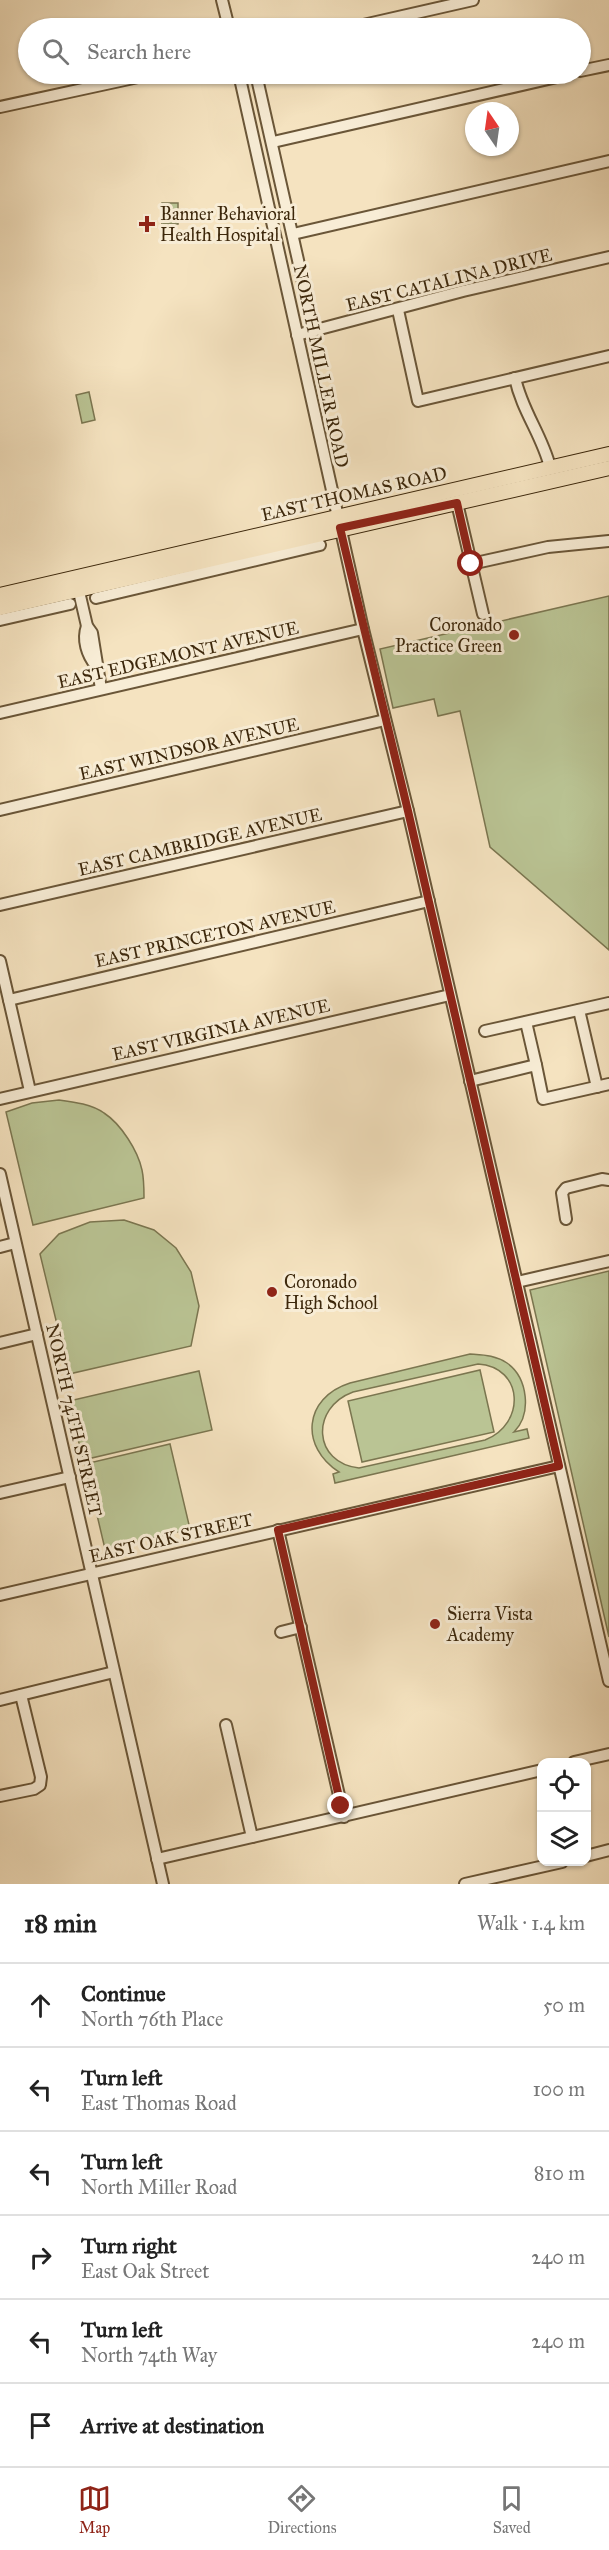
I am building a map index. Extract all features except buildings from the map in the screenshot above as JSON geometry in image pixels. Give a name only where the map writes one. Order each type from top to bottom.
[{"type":"main road","name":"EAST THOMAS ROAD","points":[[110,582],[550,467],[609,454]]},
{"type":"main road","name":"EAST THOMAS ROAD","points":[[0,608],[46,597],[78,584],[110,582],[266,552],[338,523],[457,503],[609,468]]},
{"type":"main road","name":"EAST THOMAS ROAD","points":[[0,595],[46,597]]},
{"type":"street","points":[[222,0],[226,18]]},
{"type":"street","points":[[394,18],[473,0]]},
{"type":"street","points":[[591,69],[609,65]]},
{"type":"street","points":[[0,106],[104,84]]},
{"type":"street","name":"NORTH MILLER ROAD","points":[[241,84],[338,523],[408,811],[609,1682]]},
{"type":"street","name":"NORTH MILLER ROAD","points":[[258,84],[314,331]]},
{"type":"street","points":[[273,142],[526,84]]},
{"type":"street","points":[[293,234],[609,160]]},
{"type":"street","name":"EAST CATALINA DRIVE","points":[[297,335],[463,291],[609,257]]},
{"type":"street","points":[[398,310],[418,401],[609,356]]},
{"type":"street","points":[[515,378],[522,406],[542,441],[550,467]]},
{"type":"street","points":[[457,503],[483,614]]},
{"type":"street","points":[[471,564],[549,547],[609,542]]},
{"type":"street","name":"EAST THOMAS ROAD","points":[[266,552],[320,545]]},
{"type":"street","name":"EAST THOMAS ROAD","points":[[96,598],[110,582]]},
{"type":"street","points":[[78,584],[87,626],[92,633],[96,649],[96,666],[101,689]]},
{"type":"street","name":"EAST THOMAS ROAD","points":[[0,620],[46,597],[70,604]]},
{"type":"street","name":"EAST EDGEMONT AVENUE","points":[[0,713],[363,629]]},
{"type":"street","name":"EAST WINDSOR AVENUE","points":[[0,810],[385,720]]},
{"type":"street","name":"EAST CAMBRIDGE AVENUE","points":[[0,905],[408,811]]},
{"type":"street","name":"EAST PRINCETON AVENUE","points":[[9,1000],[429,901]]},
{"type":"street","points":[[0,961],[30,1091]]},
{"type":"street","name":"EAST VIRGINIA AVENUE","points":[[0,1099],[450,995]]},
{"type":"street","points":[[485,1031],[609,1003]]},
{"type":"street","points":[[579,1010],[597,1087]]},
{"type":"street","points":[[526,1022],[543,1099],[609,1084]]},
{"type":"street","points":[[470,1081],[536,1065]]},
{"type":"street","name":"NORTH 74TH STREET","points":[[0,1174],[163,1884]]},
{"type":"street","points":[[566,1219],[562,1193],[566,1188],[602,1179],[609,1180]]},
{"type":"street","points":[[0,1247],[15,1243]]},
{"type":"street","points":[[517,1282],[609,1261]]},
{"type":"street","points":[[0,1343],[37,1334]]},
{"type":"street","name":"EAST OAK STREET","points":[[0,1595],[559,1466]]},
{"type":"street","points":[[0,1493],[70,1477]]},
{"type":"street","points":[[278,1530],[344,1817]]},
{"type":"street","points":[[281,1632],[301,1627]]},
{"type":"street","points":[[0,1700],[114,1672]]},
{"type":"street","points":[[0,1796],[34,1789],[40,1785],[41,1777],[21,1695]]},
{"type":"street","points":[[226,1725],[252,1837]]},
{"type":"street","points":[[591,1758],[609,1754]]},
{"type":"street","points":[[157,1859],[537,1771]]},
{"type":"street","points":[[591,1855],[609,1850]]},
{"type":"street","points":[[465,1884],[544,1866]]},
{"type":"green space","points":[[162,203],[178,203],[178,224],[162,224]]},
{"type":"green space","points":[[89,392],[95,420],[82,423],[76,395]]},
{"type":"green space","points":[[609,596],[609,950],[490,847],[460,711],[438,716],[434,699],[393,708],[380,649]]},
{"type":"green space","points":[[59,1100],[94,1107],[117,1124],[128,1138],[140,1163],[144,1198],[33,1225],[6,1112],[32,1103]]},
{"type":"green space","points":[[124,1220],[154,1230],[176,1248],[191,1272],[199,1306],[191,1346],[69,1374],[40,1254],[59,1234],[90,1222]]},
{"type":"green space","points":[[609,1271],[609,1637],[530,1290]]},
{"type":"green space","points":[[470,1354],[494,1357],[503,1360],[514,1370],[523,1387],[525,1406],[523,1416],[514,1432],[527,1429],[529,1438],[335,1483],[333,1474],[339,1472],[326,1462],[318,1450],[313,1437],[312,1424],[323,1400],[334,1390],[350,1383]],"holes":[[[478,1364],[493,1367],[504,1375],[511,1385],[514,1397],[513,1410],[508,1422],[485,1440],[359,1468],[344,1464],[333,1456],[326,1446],[323,1434],[324,1422],[329,1410],[339,1400],[353,1392]]]},
{"type":"green space","points":[[480,1370],[494,1432],[362,1462],[348,1401]]},
{"type":"green space","points":[[199,1371],[212,1430],[83,1460],[69,1401]]},
{"type":"green space","points":[[170,1444],[190,1529],[105,1549],[85,1464]]},
{"type":"place","name":"Banner Behavioral Health Hospital","points":[[147,224]]},
{"type":"place","name":"Coronado Practice Green","points":[[514,635]]},
{"type":"place","name":"Coronado High School","points":[[272,1292]]},
{"type":"place","name":"Sierra Vista Academy","points":[[435,1624]]},
{"type":"route","points":[[341,1806],[278,1530],[559,1466],[408,811],[340,528],[457,503],[471,564]]}]
